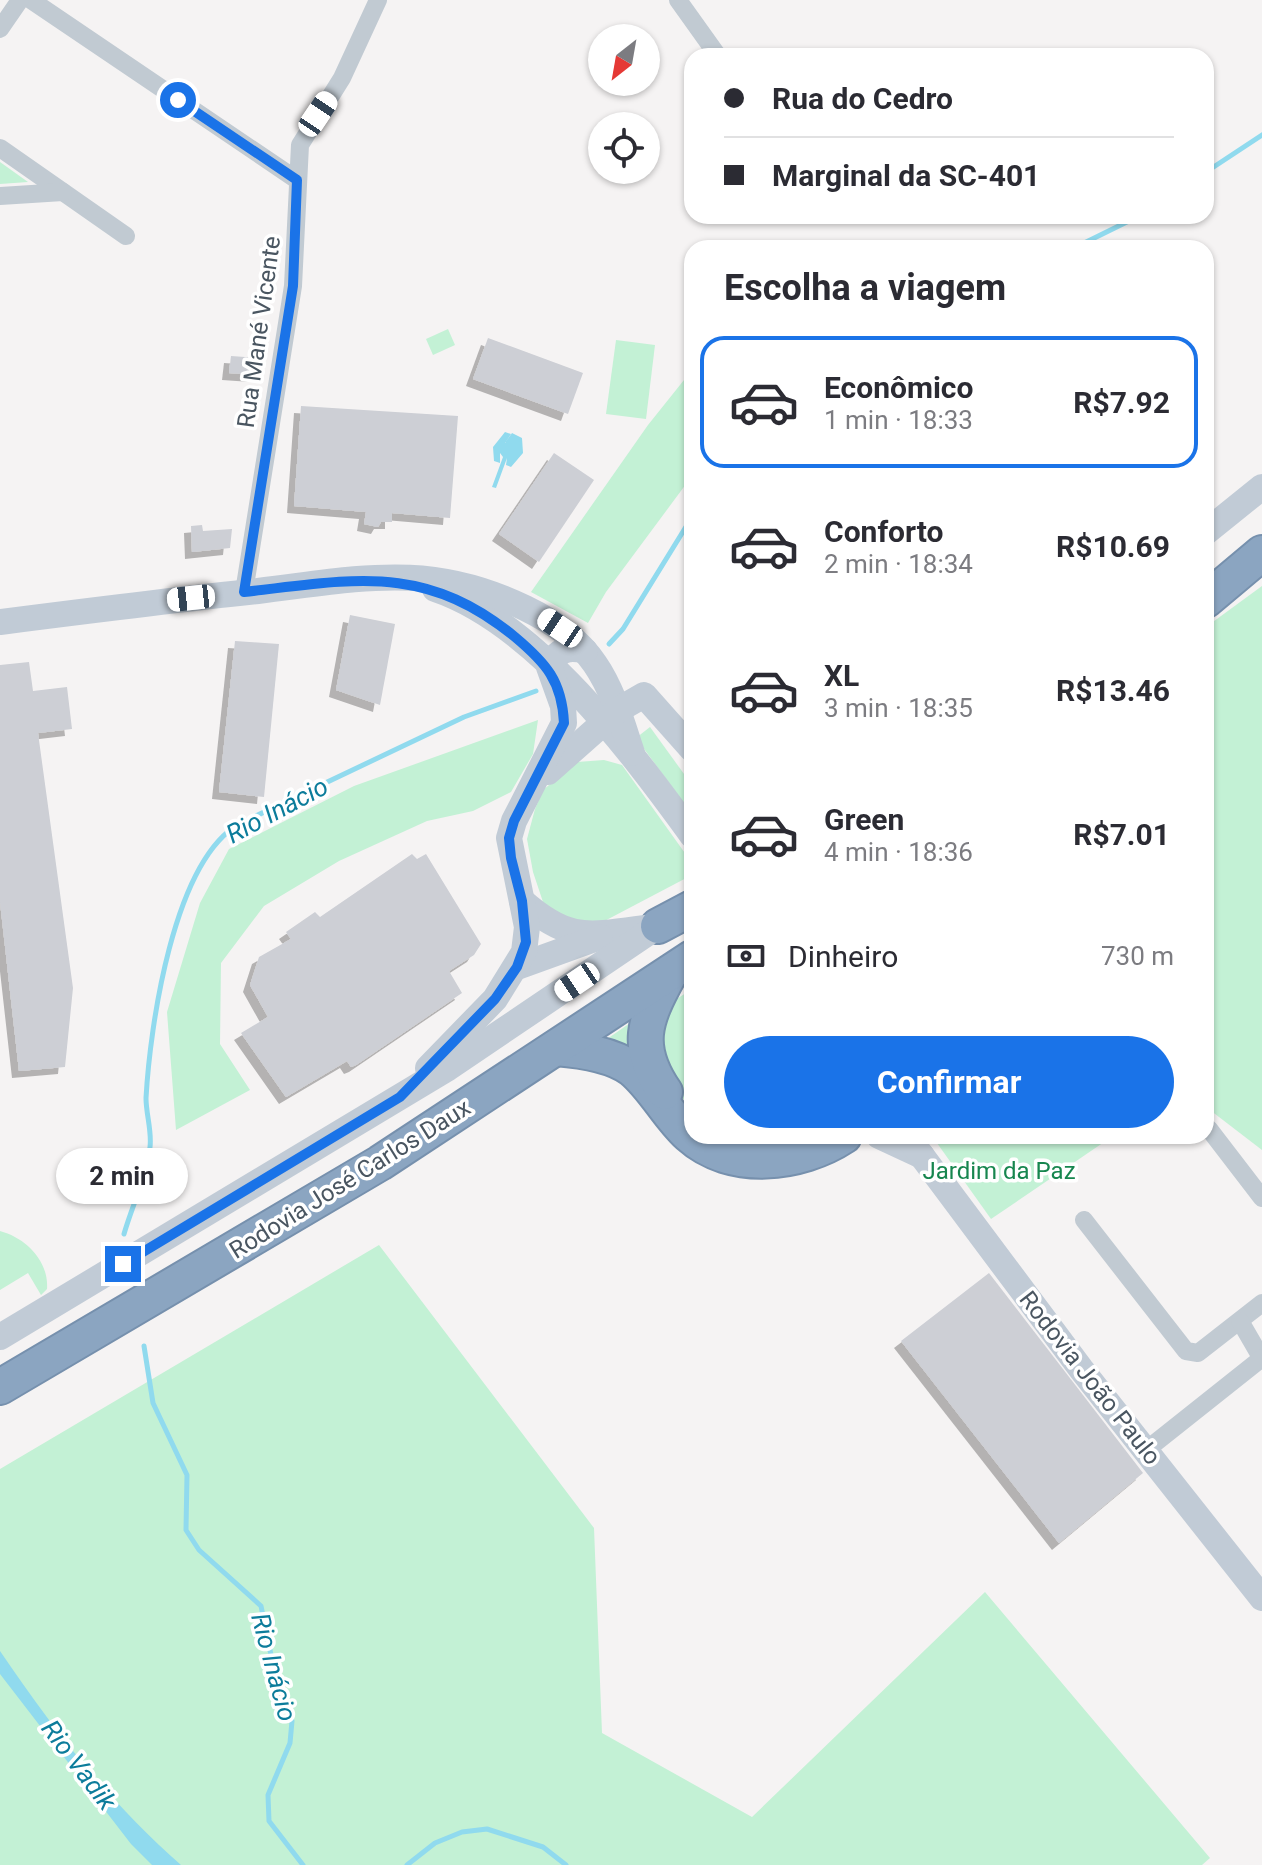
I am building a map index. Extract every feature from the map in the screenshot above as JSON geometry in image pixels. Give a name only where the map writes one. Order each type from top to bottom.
[{"type":"highway","points":[[1214,566],[1262,527]]},
{"type":"highway","points":[[1214,593],[1262,553]]},
{"type":"highway","points":[[658,926],[684,912]]},
{"type":"highway","name":"Rodovia José Carlos Daux","points":[[0,1364],[378,1140],[684,940]]},
{"type":"highway","points":[[682,965],[651,1010],[643,1041],[656,1079],[671,1102],[684,1113]]},
{"type":"highway","name":"Rodovia José Carlos Daux","points":[[0,1387],[368,1171],[682,965]]},
{"type":"highway","points":[[556,1048],[615,1060],[633,1070],[684,1130]]},
{"type":"highway","points":[[701,1144],[730,1157],[794,1158],[832,1144]]},
{"type":"main road","points":[[1214,526],[1262,487]]},
{"type":"main road","points":[[0,622],[372,579],[427,577],[459,582],[504,598],[543,617],[585,651],[607,684],[618,732]]},
{"type":"main road","points":[[372,579],[431,588],[454,596],[516,638],[618,732],[684,824]]},
{"type":"main road","points":[[516,638],[533,639],[543,626],[543,617]]},
{"type":"main road","points":[[549,667],[558,653],[566,649],[585,651]]},
{"type":"main road","points":[[400,1097],[495,999],[517,967],[526,942],[522,901],[509,838],[514,821],[564,723],[563,706],[549,667]]},
{"type":"main road","points":[[535,782],[580,745],[618,732],[644,695],[684,740]]},
{"type":"main road","points":[[522,901],[560,930],[610,931],[658,926]]},
{"type":"main road","points":[[0,1337],[500,1035],[658,926]]},
{"type":"main road","points":[[517,967],[576,949],[610,931]]},
{"type":"main road","name":"Rodovia João Paulo","points":[[914,1146],[1145,1451],[1262,1598]]},
{"type":"street","points":[[0,29],[20,0]]},
{"type":"street","points":[[31,0],[297,180]]},
{"type":"street","name":"Rua Mané Vicente","points":[[244,592],[293,286],[297,158],[306,131],[342,78],[378,0]]},
{"type":"street","points":[[678,0],[712,48]]},
{"type":"street","points":[[0,148],[126,236]]},
{"type":"street","points":[[0,196],[63,192]]},
{"type":"street","points":[[1214,1136],[1262,1198]]},
{"type":"street","points":[[1084,1220],[1186,1351],[1198,1353],[1262,1303]]},
{"type":"street","points":[[1145,1451],[1262,1359],[1240,1321]]},
{"type":"green space","points":[[0,162],[28,182],[0,184]]},
{"type":"green space","points":[[448,329],[455,345],[433,355],[426,339]]},
{"type":"green space","points":[[616,340],[655,345],[646,419],[606,414]]},
{"type":"green space","points":[[684,380],[684,487],[606,592],[588,623],[531,592],[648,425]]},
{"type":"green space","points":[[1262,586],[1262,1150],[1214,1113],[1214,621]]},
{"type":"green space","points":[[538,720],[533,754],[511,792],[473,811],[427,821],[339,861],[264,906],[221,963],[220,1044],[250,1090],[176,1130],[167,1012],[200,903],[229,849],[354,786]]},
{"type":"green space","points":[[650,727],[684,774],[684,803],[636,738]]},
{"type":"green space","points":[[604,760],[622,765],[684,852],[684,879],[595,926],[546,911],[533,872],[527,839],[543,790],[577,762]]},
{"type":"green space","points":[[684,994],[684,1100],[662,1072],[656,1023],[669,1004]]},
{"type":"green space","points":[[646,1012],[633,1054],[594,1048]]},
{"type":"green space","points":[[760,1144],[805,1144],[801,1147]]},
{"type":"green space","name":"Jardim da Paz","points":[[938,1144],[1101,1144],[991,1219]]},
{"type":"green space","points":[[0,1231],[19,1239],[40,1260],[47,1279],[47,1289],[41,1295],[28,1273],[0,1290]]},
{"type":"green space","points":[[379,1245],[594,1528],[602,1733],[752,1817],[985,1592],[1210,1858],[1202,1865],[0,1865],[0,1469]]},
{"type":"water","points":[[505,432],[511,434],[505,443],[512,433],[522,438],[523,453],[511,467],[506,465],[507,458],[496,488],[492,487],[503,457],[500,453],[500,463],[494,461],[493,447]]},
{"type":"water","name":"Rio Vadik","points":[[0,1651],[83,1764],[154,1841],[181,1865],[152,1865],[131,1844],[0,1674]]},
{"type":"building","points":[[488,338],[583,373],[568,414],[473,379]]},
{"type":"building","points":[[231,356],[259,358],[258,375],[229,373]]},
{"type":"building","points":[[301,406],[458,416],[450,518],[392,513],[392,522],[381,522],[378,527],[364,524],[366,512],[294,506]]},
{"type":"building","points":[[554,453],[594,480],[539,562],[499,534]]},
{"type":"building","points":[[202,525],[203,531],[232,529],[230,548],[192,552],[191,526]]},
{"type":"building","points":[[350,615],[395,624],[380,705],[336,690]]},
{"type":"building","points":[[235,641],[279,644],[264,797],[219,792]]},
{"type":"building","points":[[29,662],[33,691],[67,687],[72,729],[38,733],[73,988],[65,1067],[19,1071],[0,902],[0,665]]},
{"type":"building","points":[[412,854],[417,859],[426,854],[481,944],[474,955],[449,971],[462,993],[356,1065],[351,1067],[347,1061],[286,1097],[241,1033],[268,1017],[250,985],[259,957],[291,939],[286,932],[315,912],[320,917]]},
{"type":"building","points":[[989,1273],[1143,1473],[1059,1543],[901,1341]]},
{"type":"waterway","name":"Rio Inácio","points":[[1214,167],[1262,135]]},
{"type":"waterway","name":"Rio Inácio","points":[[1090,240],[1123,224]]},
{"type":"waterway","name":"Rio Inácio","points":[[609,644],[623,629],[684,530]]},
{"type":"waterway","name":"Rio Inácio","points":[[124,1234],[143,1179],[150,1147],[146,1098],[148,1067],[169,949],[197,873],[216,844],[239,824],[464,717],[536,691]]},
{"type":"waterway","name":"Rio Inácio","points":[[144,1346],[153,1403],[187,1475],[186,1530],[199,1550],[261,1606],[277,1684],[292,1721],[290,1743],[268,1795],[269,1821],[303,1865]]},
{"type":"waterway","name":"Rio Inácio","points":[[407,1865],[435,1843],[462,1832],[487,1829],[543,1847],[566,1865]]},
{"type":"route","points":[[123,1264],[400,1097],[495,999],[517,967],[526,942],[527,927],[509,838],[514,821],[559,739],[564,723],[563,706],[549,667],[495,621],[454,596],[431,588],[372,579],[244,592],[293,286],[297,180],[178,100]]}]
